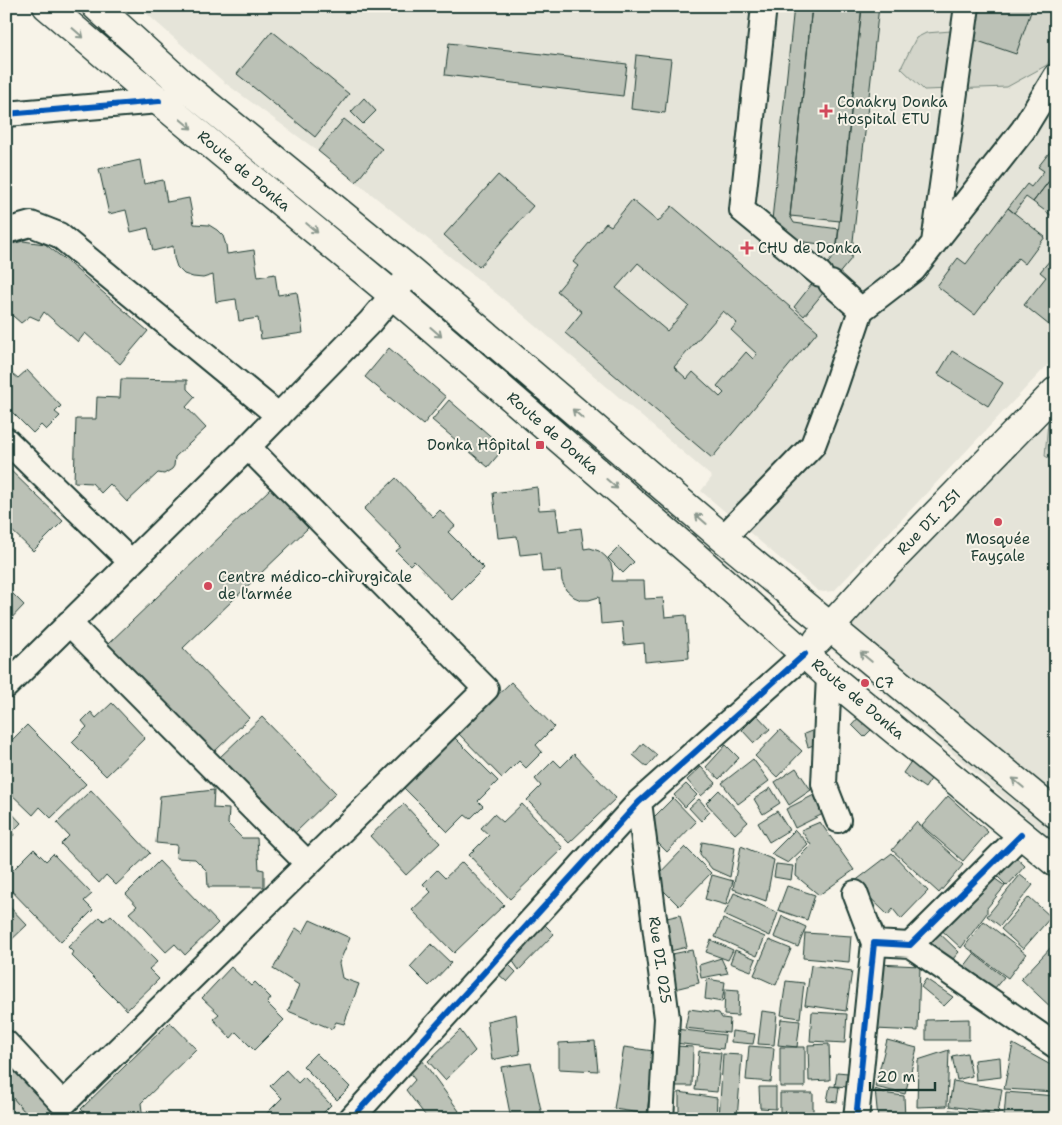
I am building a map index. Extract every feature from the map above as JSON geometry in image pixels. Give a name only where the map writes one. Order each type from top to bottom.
[{"type":"main road","name":"Route de Donka","points":[[47,6],[393,295],[696,556],[829,676],[1056,863]]},
{"type":"main road","name":"Route de Donka","points":[[96,6],[181,83],[412,272],[723,538],[1056,814]]},
{"type":"main road","name":"Rue DI. 251","points":[[805,654],[882,570],[1056,391]]},
{"type":"street","points":[[764,6],[742,210],[826,278],[861,310]]},
{"type":"street","points":[[934,244],[967,6]]},
{"type":"street","points":[[723,538],[813,445],[861,310],[913,270],[1023,130],[1056,76]]},
{"type":"street","points":[[6,114],[159,101]]},
{"type":"street","points":[[6,231],[31,224],[59,235],[279,416]]},
{"type":"street","points":[[6,686],[279,416],[370,322],[412,272]]},
{"type":"street","points":[[6,440],[131,562]]},
{"type":"street","points":[[6,1043],[63,1104],[486,689],[248,447]]},
{"type":"street","points":[[69,624],[308,864]]},
{"type":"street","points":[[351,1119],[639,802],[805,654]]},
{"type":"street","points":[[829,676],[824,784],[838,820]]},
{"type":"street","name":"Rue DI. 025","points":[[639,802],[667,1018],[661,1119]]},
{"type":"street","points":[[910,946],[1021,835]]},
{"type":"street","points":[[855,893],[874,943],[856,1119]]},
{"type":"street","points":[[874,943],[910,946],[1056,1046]]},
{"type":"shaded area","name":"CHU de Donka","points":[[138,6],[1056,6],[1056,356],[834,591],[818,591],[701,491],[712,477],[522,314],[311,146],[225,83]]},
{"type":"shaded area","points":[[963,6],[1056,6],[1056,48],[1047,65],[1007,87],[924,90],[901,68],[916,38],[926,33],[951,31],[960,27]]},
{"type":"shaded area","points":[[1056,383],[1056,462],[1045,456],[1051,388]]},
{"type":"shaded area","name":"Mosquée Fayçale","points":[[1035,420],[1056,434],[1056,843],[844,659],[823,644]]},
{"type":"shaded area","points":[[6,1053],[66,1119],[6,1119]]},
{"type":"building","points":[[794,6],[812,6],[790,216],[794,223],[839,229],[837,246],[788,240],[772,220]]},
{"type":"building","name":"Conakry Donka Hospital ETU","points":[[812,6],[862,6],[840,221],[790,216]]},
{"type":"building","points":[[862,6],[879,6],[851,259],[804,316],[794,307],[836,253]]},
{"type":"building","points":[[977,6],[1033,6],[1016,54],[966,37]]},
{"type":"building","points":[[272,31],[349,94],[315,137],[237,74]]},
{"type":"building","points":[[449,43],[627,64],[623,96],[445,75]]},
{"type":"building","points":[[636,55],[671,59],[665,113],[631,109]]},
{"type":"building","points":[[364,98],[376,111],[363,124],[351,112]]},
{"type":"building","points":[[344,119],[382,149],[356,182],[318,151]]},
{"type":"building","points":[[1056,144],[1056,156],[1050,164],[1056,169],[1056,172],[1033,202],[1026,197],[1014,213],[1008,208],[1027,184],[1031,187],[1044,171],[1038,167]]},
{"type":"building","points":[[140,160],[144,184],[163,180],[167,202],[189,198],[194,224],[209,225],[217,230],[223,236],[227,254],[254,250],[258,277],[275,274],[278,295],[297,292],[303,333],[261,339],[258,318],[239,321],[236,299],[216,302],[213,275],[203,278],[184,274],[177,267],[173,246],[153,251],[148,228],[131,232],[126,210],[109,214],[99,169]]},
{"type":"building","points":[[1056,172],[1056,219],[1033,202]]},
{"type":"building","points":[[498,175],[533,206],[479,267],[444,235]]},
{"type":"building","points":[[632,200],[658,222],[672,206],[818,331],[712,458],[565,333],[582,312],[557,291],[578,266],[573,262],[606,223],[611,226]],"holes":[[[638,263],[689,306],[667,331],[616,288]],[[723,311],[737,323],[731,330],[757,354],[753,359],[746,352],[717,386],[724,393],[720,397],[693,372],[687,379],[674,367]]]},
{"type":"building","points":[[1008,208],[1045,237],[1025,264],[1018,258],[975,315],[937,286],[958,258],[966,264]]},
{"type":"building","points":[[23,241],[45,244],[148,331],[120,364],[85,333],[78,342],[44,312],[39,320],[30,316],[21,323],[6,310],[6,249],[12,244]]},
{"type":"building","points":[[1056,253],[1056,327],[1054,329],[1024,305],[1046,277],[1040,272]]},
{"type":"building","points":[[389,348],[446,397],[423,425],[365,377]]},
{"type":"building","points":[[952,351],[1003,383],[988,406],[938,374]]},
{"type":"building","points":[[27,370],[61,406],[55,412],[60,416],[46,430],[41,425],[33,433],[6,406],[6,381],[13,374],[18,378]]},
{"type":"building","points":[[121,379],[187,380],[187,389],[195,397],[186,407],[206,428],[175,457],[172,469],[164,474],[158,473],[127,502],[110,484],[101,493],[92,483],[74,482],[76,419],[96,419],[97,397],[120,398]]},
{"type":"building","points":[[449,400],[504,448],[488,467],[432,420]]},
{"type":"building","points":[[6,466],[63,521],[33,551],[6,525]]},
{"type":"building","points":[[396,478],[433,517],[440,510],[455,526],[448,532],[484,568],[452,600],[414,561],[410,565],[396,551],[401,547],[364,509]]},
{"type":"building","points":[[537,487],[539,510],[556,509],[559,531],[581,528],[584,549],[590,548],[599,551],[606,557],[611,564],[612,581],[644,581],[645,599],[663,598],[665,617],[686,615],[689,658],[645,662],[644,643],[624,645],[622,622],[601,624],[599,597],[581,600],[574,597],[566,590],[562,581],[561,571],[542,572],[540,553],[520,555],[517,536],[498,538],[493,493]]},
{"type":"building","name":"Centre médico-chirurgicale de l'armée","points":[[271,488],[308,528],[183,648],[249,718],[212,754],[108,644]]},
{"type":"building","points":[[619,547],[634,562],[623,573],[608,558]]},
{"type":"building","points":[[6,587],[24,605],[6,624]]},
{"type":"building","points":[[511,682],[554,727],[536,745],[542,752],[526,768],[519,761],[502,778],[458,733]]},
{"type":"building","points":[[112,703],[145,738],[106,776],[72,742],[87,727],[82,721],[91,712],[96,718]]},
{"type":"building","points":[[757,715],[770,729],[754,743],[742,730]]},
{"type":"building","points":[[861,715],[874,727],[864,737],[852,725]]},
{"type":"building","points":[[262,717],[336,793],[293,835],[219,758]]},
{"type":"building","points":[[27,725],[86,784],[51,818],[40,807],[33,815],[6,789],[6,746]]},
{"type":"building","points":[[780,730],[802,751],[777,777],[755,756]]},
{"type":"building","points":[[814,730],[819,743],[808,747],[804,734]]},
{"type":"building","points":[[454,737],[498,781],[478,801],[483,806],[470,819],[465,815],[448,832],[403,787]]},
{"type":"building","points":[[643,743],[657,755],[647,767],[633,755]]},
{"type":"building","points":[[726,745],[739,758],[719,779],[706,767]]},
{"type":"building","points":[[574,754],[616,798],[569,843],[527,800],[541,786],[535,779],[554,760],[561,767]]},
{"type":"building","points":[[753,759],[769,781],[738,804],[722,783]]},
{"type":"building","points":[[912,760],[933,776],[925,788],[903,773]]},
{"type":"building","points":[[701,767],[716,783],[701,796],[687,780]]},
{"type":"building","points":[[796,768],[811,790],[789,805],[775,782]]},
{"type":"building","points":[[686,784],[697,795],[685,807],[674,795]]},
{"type":"building","points":[[771,788],[780,803],[763,814],[754,799]]},
{"type":"building","points":[[91,790],[150,853],[116,885],[106,875],[99,883],[61,844],[69,836],[57,823]]},
{"type":"building","points":[[214,790],[213,808],[229,809],[228,824],[242,838],[257,838],[259,869],[264,870],[264,887],[208,887],[207,871],[195,859],[176,858],[177,845],[156,843],[160,796]]},
{"type":"building","points":[[719,790],[748,822],[735,834],[706,803]]},
{"type":"building","points":[[814,795],[823,814],[795,828],[786,809]]},
{"type":"building","points":[[948,796],[988,832],[963,861],[922,826]]},
{"type":"building","points":[[673,798],[696,822],[667,852],[643,828]]},
{"type":"building","points":[[699,799],[710,812],[701,821],[689,808]]},
{"type":"building","points":[[404,804],[440,843],[406,875],[370,836]]},
{"type":"building","points":[[522,804],[563,848],[510,899],[469,855],[489,835],[481,828],[494,814],[503,822]]},
{"type":"building","points":[[6,807],[21,823],[12,832],[14,835],[6,843]]},
{"type":"building","points":[[777,811],[789,830],[769,842],[758,823]]},
{"type":"building","points":[[820,822],[854,870],[819,895],[796,876],[797,859],[811,845],[801,830]]},
{"type":"building","points":[[916,822],[963,865],[939,893],[892,850]]},
{"type":"building","points":[[795,830],[808,844],[788,863],[771,854]]},
{"type":"building","points":[[702,842],[735,848],[730,877],[712,869],[700,854]]},
{"type":"building","points":[[741,846],[774,860],[766,901],[733,889]]},
{"type":"building","points":[[685,847],[711,873],[679,906],[653,880]]},
{"type":"building","points":[[34,849],[46,861],[53,854],[92,894],[84,901],[93,910],[61,942],[6,885],[6,877]]},
{"type":"building","points":[[1008,850],[1025,866],[1007,886],[990,869]]},
{"type":"building","points":[[892,853],[928,891],[901,919],[893,909],[888,915],[854,882]]},
{"type":"building","points":[[159,861],[218,923],[185,955],[175,944],[166,952],[129,913],[137,906],[126,894]]},
{"type":"building","points":[[462,862],[504,905],[454,953],[412,910],[431,892],[423,884],[437,870],[445,878]]},
{"type":"building","points":[[776,864],[793,866],[791,880],[774,877]]},
{"type":"building","points":[[987,873],[1005,886],[987,908],[987,913],[961,948],[936,925]]},
{"type":"building","points":[[712,875],[733,881],[726,905],[705,899]]},
{"type":"building","points":[[1020,875],[1033,885],[1000,926],[987,916]]},
{"type":"building","points":[[787,886],[815,895],[807,920],[778,910]]},
{"type":"building","points":[[734,893],[778,913],[770,936],[724,915]]},
{"type":"building","points":[[1029,897],[1051,917],[1023,949],[1001,929]]},
{"type":"building","points":[[6,903],[27,925],[6,945]]},
{"type":"building","points":[[111,915],[157,962],[149,969],[159,979],[127,1010],[71,955],[73,952],[68,947],[100,917],[104,921]]},
{"type":"building","points":[[680,915],[687,947],[666,952],[658,920]]},
{"type":"building","points":[[782,916],[806,927],[798,947],[774,937]]},
{"type":"building","points":[[723,919],[765,937],[757,956],[715,937]]},
{"type":"building","points":[[310,920],[350,938],[339,963],[342,978],[359,984],[344,1024],[336,1022],[332,1029],[288,1011],[299,985],[273,969],[296,928],[303,933]]},
{"type":"building","points":[[984,921],[1026,954],[1008,978],[965,946]]},
{"type":"building","points":[[542,922],[554,934],[519,970],[510,957]]},
{"type":"building","points":[[932,926],[959,952],[945,968],[917,942]]},
{"type":"building","points":[[805,933],[851,936],[849,962],[803,958]]},
{"type":"building","points":[[711,940],[733,950],[728,960],[706,952]]},
{"type":"building","points":[[769,940],[791,949],[776,985],[754,975]]},
{"type":"building","points":[[1056,942],[1056,1012],[1021,979]]},
{"type":"building","points":[[431,944],[451,963],[429,986],[410,967]]},
{"type":"building","points":[[692,950],[699,983],[675,989],[667,955]]},
{"type":"building","points":[[735,950],[756,959],[751,971],[730,963]]},
{"type":"building","points":[[974,954],[1004,977],[989,995],[960,972]]},
{"type":"building","points":[[721,958],[728,973],[701,978],[699,965]]},
{"type":"building","points":[[506,962],[516,972],[507,982],[495,971]]},
{"type":"building","points":[[877,964],[920,966],[918,1031],[875,1029]]},
{"type":"building","points":[[811,965],[852,971],[846,1011],[805,1005]]},
{"type":"building","points":[[231,967],[251,986],[255,982],[271,998],[267,1003],[284,1020],[254,1050],[236,1032],[231,1038],[213,1019],[219,1014],[202,998]]},
{"type":"building","points":[[707,979],[725,982],[722,1002],[705,999]]},
{"type":"building","points":[[926,979],[953,997],[944,1006],[921,987]]},
{"type":"building","points":[[786,981],[804,983],[800,1018],[781,1015]]},
{"type":"building","points":[[725,989],[739,990],[738,1016],[724,1015]]},
{"type":"building","points":[[689,1009],[719,1013],[722,1018],[730,1019],[729,1033],[685,1028]]},
{"type":"building","points":[[762,1011],[777,1013],[774,1045],[758,1044]]},
{"type":"building","points":[[812,1012],[847,1014],[845,1043],[810,1041]]},
{"type":"building","points":[[516,1014],[520,1054],[492,1060],[487,1021]]},
{"type":"building","points":[[781,1019],[800,1021],[797,1047],[778,1045]]},
{"type":"building","points":[[969,1019],[969,1040],[926,1040],[926,1020]]},
{"type":"building","points":[[170,1022],[196,1049],[141,1103],[143,1119],[91,1119],[81,1109]]},
{"type":"building","points":[[676,1029],[725,1035],[723,1049],[675,1043]]},
{"type":"building","points":[[460,1030],[475,1051],[445,1080],[428,1061]]},
{"type":"building","points":[[732,1031],[755,1034],[753,1044],[731,1042]]},
{"type":"building","points":[[887,1040],[917,1048],[905,1094],[875,1087]]},
{"type":"building","points":[[595,1041],[598,1071],[559,1069],[559,1043]]},
{"type":"building","points":[[829,1044],[830,1080],[809,1081],[808,1045]]},
{"type":"building","points":[[1013,1044],[1056,1068],[1056,1092],[1004,1089]]},
{"type":"building","points":[[675,1046],[693,1047],[692,1086],[674,1086]]},
{"type":"building","points":[[749,1046],[774,1048],[771,1082],[746,1080]]},
{"type":"building","points":[[624,1047],[654,1051],[647,1114],[614,1109]]},
{"type":"building","points":[[780,1047],[805,1047],[805,1087],[780,1087]]},
{"type":"building","points":[[949,1050],[947,1106],[917,1107],[918,1060]]},
{"type":"building","points":[[699,1051],[721,1053],[717,1092],[695,1090]]},
{"type":"building","points":[[6,1052],[65,1119],[31,1119],[6,1090]]},
{"type":"building","points":[[316,1053],[350,1087],[337,1100],[303,1066]]},
{"type":"building","points":[[417,1053],[459,1111],[451,1119],[428,1119],[406,1090],[415,1080],[405,1067]]},
{"type":"building","points":[[967,1053],[972,1076],[957,1080],[952,1056]]},
{"type":"building","points":[[723,1054],[742,1055],[737,1119],[719,1119]]},
{"type":"building","points":[[1000,1057],[1001,1077],[976,1080],[974,1060]]},
{"type":"building","points":[[531,1063],[542,1115],[527,1119],[511,1119],[501,1067]]},
{"type":"building","points":[[286,1070],[298,1083],[304,1077],[331,1105],[317,1119],[261,1119],[282,1098],[270,1086]]},
{"type":"building","points":[[837,1072],[848,1073],[847,1087],[835,1086]]},
{"type":"building","points":[[953,1081],[1002,1089],[998,1113],[949,1106]]},
{"type":"building","points":[[830,1086],[839,1087],[837,1102],[827,1101]]},
{"type":"building","points":[[759,1087],[776,1087],[776,1109],[760,1108]]},
{"type":"building","points":[[875,1089],[889,1094],[904,1096],[905,1119],[878,1119]]},
{"type":"building","points":[[679,1092],[717,1098],[716,1119],[679,1119]]},
{"type":"building","points":[[1006,1092],[1056,1096],[1056,1119],[1004,1118]]},
{"type":"building","points":[[780,1093],[813,1093],[813,1117],[780,1117]]},
{"type":"building","points":[[949,1110],[994,1115],[993,1119],[948,1119]]},
{"type":"building","points":[[739,1112],[775,1112],[775,1119],[739,1119]]},
{"type":"cycle path","points":[[6,114],[159,101]]},
{"type":"cycle path","points":[[351,1119],[639,802],[805,654]]},
{"type":"cycle path","points":[[856,1119],[874,943],[910,945],[1021,835]]},
{"type":"place","name":"Conakry Donka Hospital ETU","points":[[826,111]]},
{"type":"place","name":"CHU de Donka","points":[[747,248]]},
{"type":"place","name":"Donka Hôpital","points":[[540,445]]},
{"type":"place","name":"Mosquée Fayçale","points":[[998,522]]},
{"type":"place","name":"Centre médico-chirurgicale de l'armée","points":[[208,586]]},
{"type":"place","name":"C7","points":[[865,683]]}]
